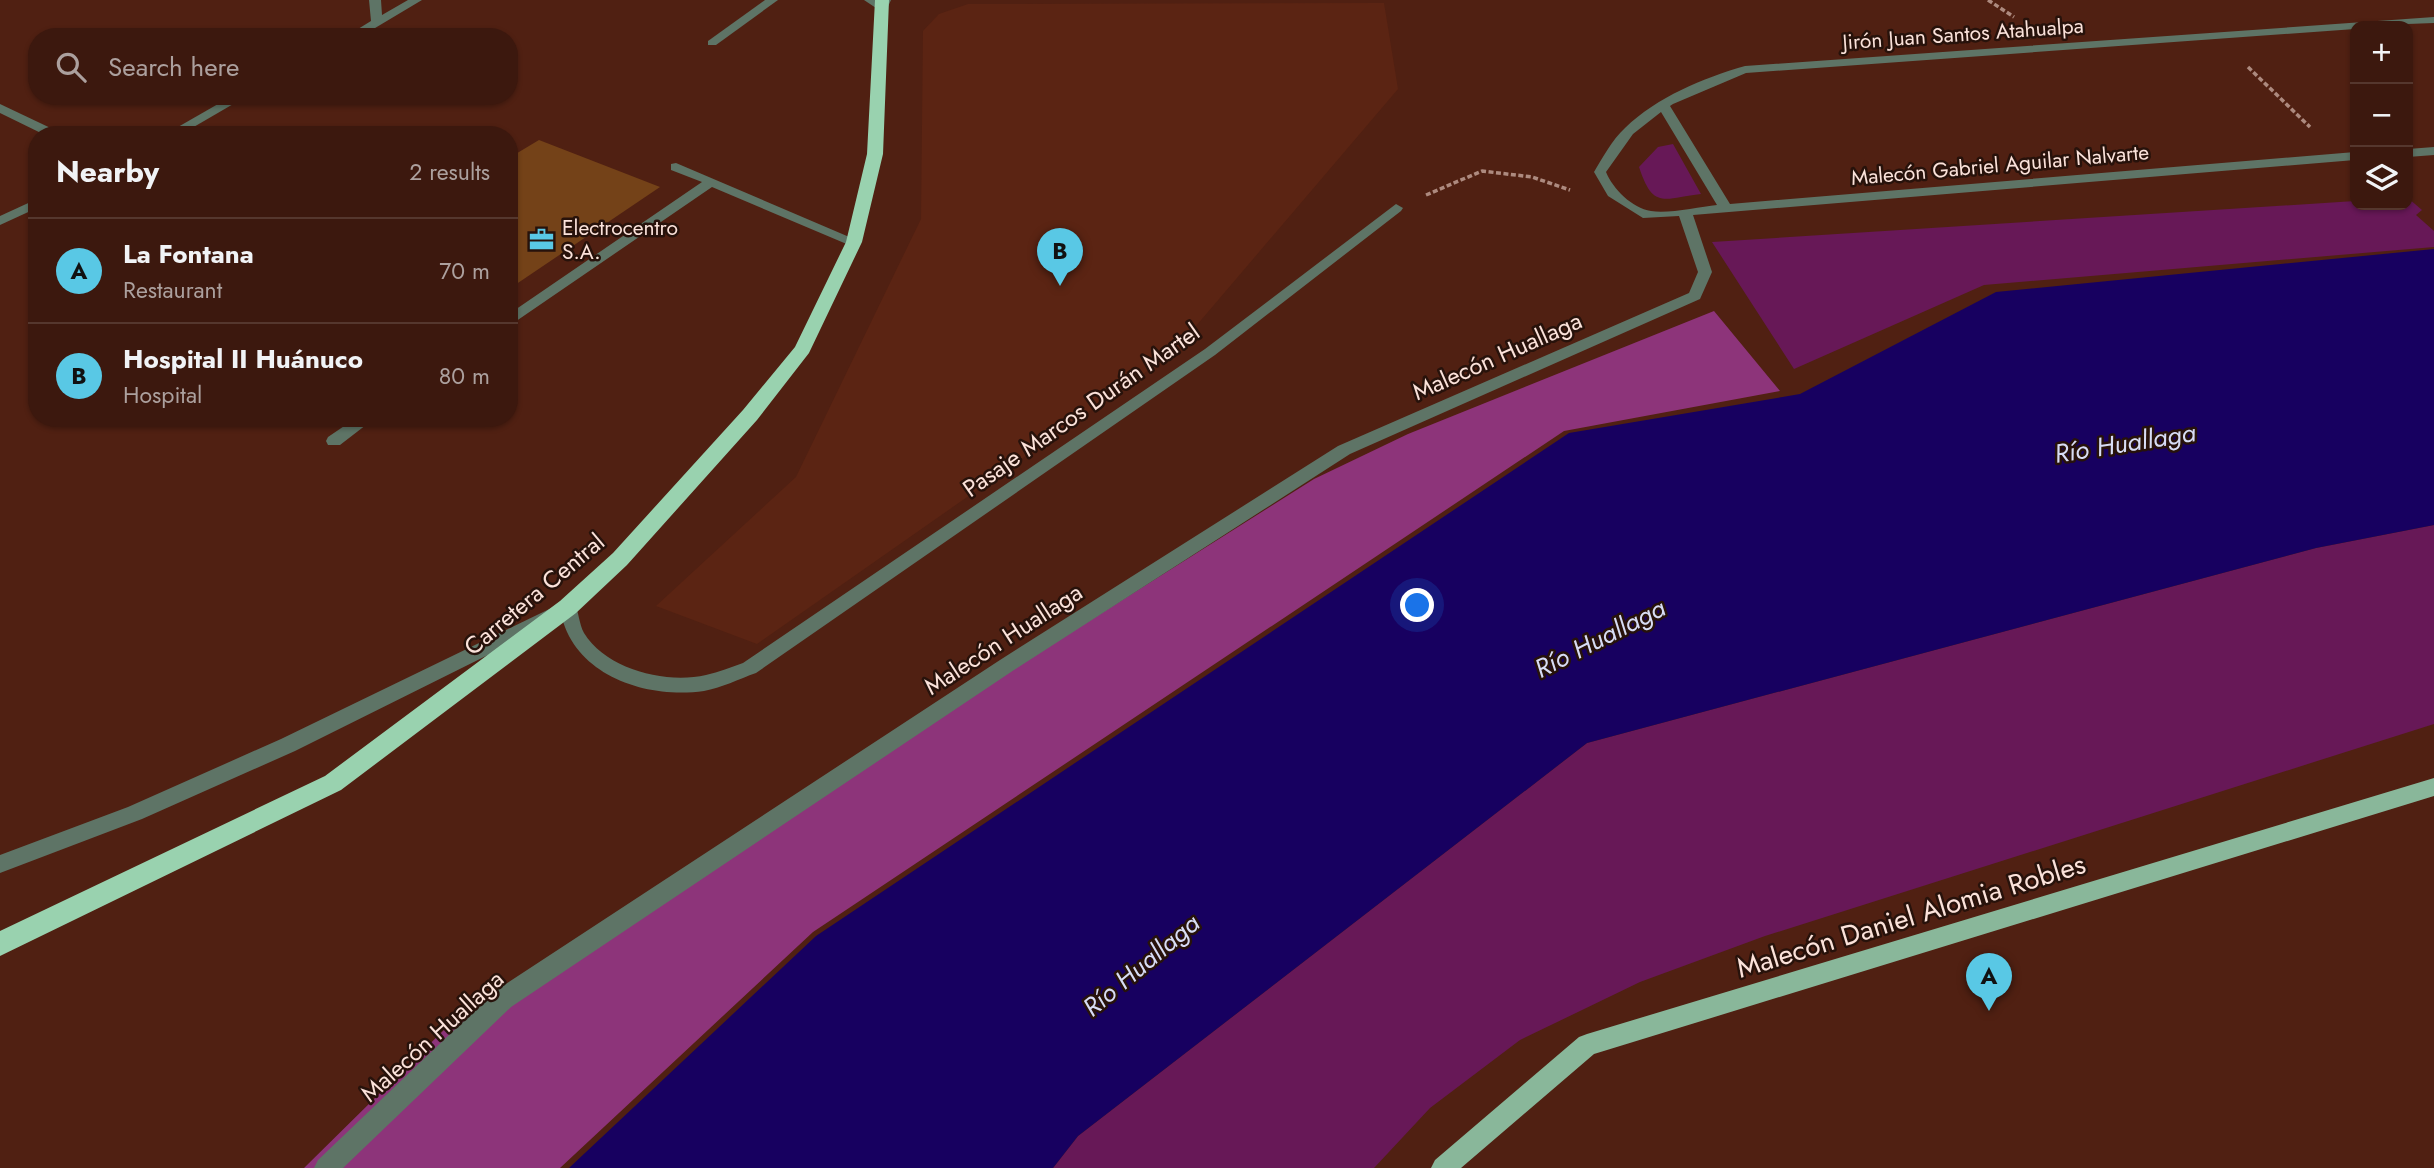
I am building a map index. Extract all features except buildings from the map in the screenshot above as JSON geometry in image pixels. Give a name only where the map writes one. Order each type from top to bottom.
[{"type":"highway","name":"Carretera Central","points":[[0,944],[333,783],[568,607],[620,559],[750,415],[803,349],[854,242],[876,154],[880,2]]},
{"type":"main road","name":"Malecón Daniel Alomia Robles","points":[[1443,1168],[1587,1045],[2434,787]]},
{"type":"street","points":[[375,0],[377,23]]},
{"type":"street","points":[[368,28],[415,0]]},
{"type":"street","points":[[712,43],[772,0]]},
{"type":"street","name":"Jirón Juan Santos Atahualpa","points":[[1648,215],[1619,199],[1604,185],[1600,172],[1628,132],[1663,105],[1698,85],[1745,70],[2434,20]]},
{"type":"street","points":[[186,126],[225,105]]},
{"type":"street","points":[[1663,105],[1726,209]]},
{"type":"street","points":[[0,108],[37,126]]},
{"type":"street","points":[[2413,153],[2434,151]]},
{"type":"street","name":"Malecón Gabriel Aguilar Nalvarte","points":[[1648,215],[2348,157]]},
{"type":"street","points":[[676,167],[854,242]]},
{"type":"street","points":[[518,315],[711,183]]},
{"type":"street","points":[[0,221],[28,207]]},
{"type":"street","name":"Pasaje Marcos Durán Martel","points":[[568,607],[576,636],[605,666],[649,683],[704,683],[749,668],[1210,352],[1396,208]]},
{"type":"street","name":"Malecón Huallaga","points":[[326,1168],[503,999],[1007,665],[1343,450],[1695,296],[1706,272],[1685,213]]},
{"type":"street","points":[[334,441],[354,427]]},
{"type":"street","points":[[0,863],[135,813],[275,751],[568,607]]},
{"type":"path","points":[[2215,34],[2348,157]]},
{"type":"path","points":[[1396,208],[1482,171],[1532,177],[1571,190]]},
{"type":"shaded area","points":[[1384,3],[1398,89],[1173,353],[757,644],[656,606],[796,477],[921,219],[923,31],[939,14],[968,4]]},
{"type":"shaded area","points":[[1673,144],[1701,194],[1668,199],[1654,195],[1649,190],[1639,167],[1658,147]]},
{"type":"shaded area","points":[[2350,201],[2350,210],[2413,210],[2413,202],[2422,210],[2416,215],[2434,231],[2434,247],[1984,285],[1794,369],[1712,242]]},
{"type":"shaded area","points":[[1714,311],[1780,391],[1564,431],[813,932],[560,1168],[304,1168],[450,1024],[1314,479],[1408,434]]},
{"type":"shaded area","points":[[2434,525],[2434,724],[1765,936],[1640,982],[1520,1040],[1430,1108],[1374,1168],[1053,1168],[1078,1136],[1587,743],[2316,548]]},
{"type":"water","name":"Río Huallaga","points":[[2434,249],[2434,525],[2316,548],[1587,743],[1078,1136],[1053,1168],[569,1168],[816,936],[1569,433],[1800,394],[1996,292]]},
{"type":"place","name":"Electrocentro S.A.","points":[[542,240]]},
{"type":"place","name":"Hospital II Huánuco","points":[[1060,286]]},
{"type":"place","name":"La Fontana","points":[[1989,1011]]}]
